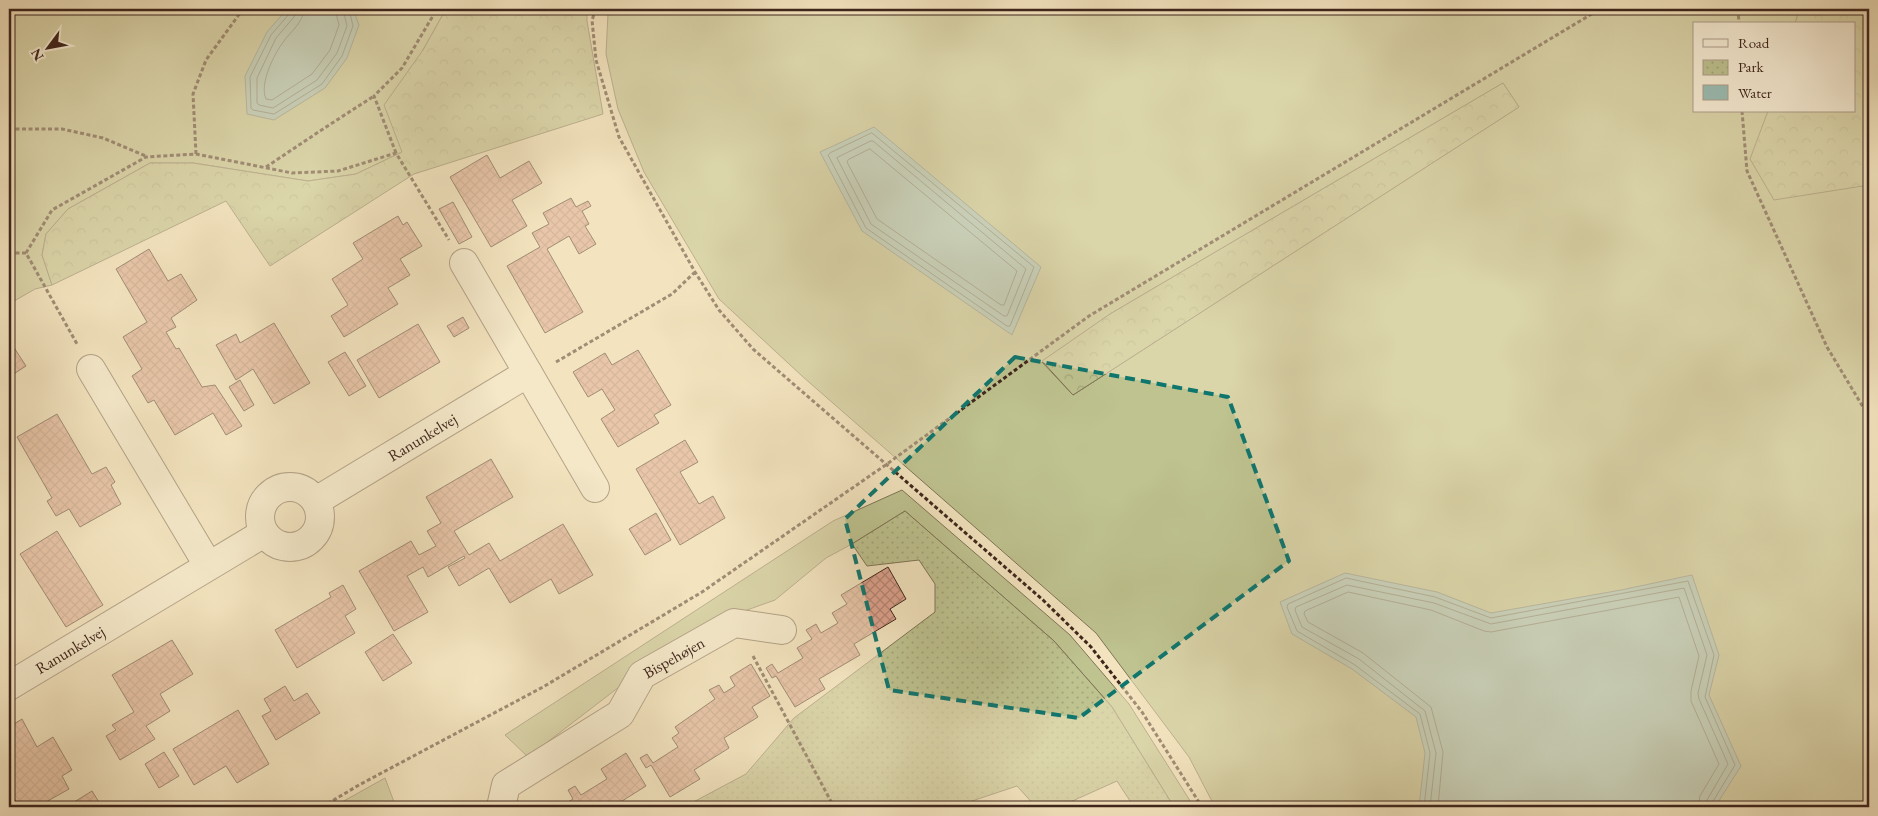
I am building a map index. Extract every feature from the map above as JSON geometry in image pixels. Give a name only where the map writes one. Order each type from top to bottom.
[{"type":"street","points":[[464,263],[595,488]]},
{"type":"street","points":[[91,369],[208,565]]},
{"type":"street","name":"Ranunkelvej","points":[[316,501],[528,373]]},
{"type":"street","points":[[293,487],[308,493],[316,501],[320,519],[318,528],[313,537],[306,543],[288,548],[278,545],[264,533],[260,523],[263,503],[279,489],[293,487]]},
{"type":"street","name":"Ranunkelvej","points":[[9,686],[264,533]]},
{"type":"street","points":[[734,622],[782,630]]},
{"type":"street","name":"Bispehøjen","points":[[501,807],[506,785],[620,714],[642,675],[734,622]]},
{"type":"path","points":[[196,154],[193,94],[206,60],[243,9]]},
{"type":"path","points":[[266,168],[323,128],[374,96],[402,68],[437,9]]},
{"type":"path","points":[[596,9],[592,20],[596,60],[619,137],[718,310],[753,349],[1043,600],[1091,647],[1142,712],[1202,807]]},
{"type":"path","points":[[322,807],[359,785],[543,687],[702,592],[887,464],[1089,316],[1600,9]]},
{"type":"path","points":[[1738,9],[1739,22]]},
{"type":"path","points":[[374,96],[396,153],[464,263]]},
{"type":"path","points":[[1742,112],[1747,171],[1827,347],[1869,417]]},
{"type":"path","points":[[9,129],[62,129],[103,138],[146,157]]},
{"type":"path","points":[[26,253],[52,210],[146,157],[196,154],[292,173],[338,171],[396,153]]},
{"type":"path","points":[[9,253],[26,253]]},
{"type":"path","points":[[26,253],[91,369]]},
{"type":"path","points":[[528,373],[539,371],[672,294],[695,272]]},
{"type":"path","points":[[734,622],[834,807]]},
{"type":"highlighted area","points":[[1015,357],[1228,397],[1289,561],[1079,718],[889,690],[845,519]]},
{"type":"green space","points":[[9,9],[446,9],[423,50],[402,152],[356,174],[308,181],[193,163],[150,163],[68,209],[46,234],[42,255],[52,285],[35,289],[9,304]]},
{"type":"green space","points":[[446,9],[587,9],[587,21],[603,114],[414,174],[270,266],[226,201],[52,285],[42,255],[46,234],[68,209],[150,163],[193,163],[308,181],[356,174],[402,152],[384,105],[423,50]]},
{"type":"green space","points":[[610,9],[1869,9],[1869,807],[1215,807],[1189,757],[1096,633],[802,376],[719,299],[644,172],[618,109],[606,54],[608,14]],"holes":[[[1503,83],[1519,107],[1073,395],[1042,362],[1110,314]]]},
{"type":"green space","points":[[1799,9],[1869,9],[1869,185],[1774,200],[1750,159],[1768,112],[1856,112],[1856,22],[1796,22]]},
{"type":"green space","points":[[1503,83],[1519,107],[1073,395],[1042,361],[1110,314]]},
{"type":"green space","points":[[902,490],[1070,635],[1129,704],[1194,807],[1174,807],[1112,707],[1054,641],[905,511],[826,558],[775,600],[733,615],[636,674],[528,757],[505,735],[833,521]]},
{"type":"green space","points":[[905,511],[1054,641],[1112,707],[1174,807],[1134,807],[1117,781],[1059,807],[1036,807],[1017,786],[954,807],[684,807],[746,774],[794,718],[935,612],[935,584],[919,560],[867,566],[852,544]]},
{"type":"green space","points":[[385,778],[396,807],[333,807]]},
{"type":"water","points":[[287,9],[353,9],[359,25],[347,58],[325,88],[274,120],[247,114],[245,76],[267,32]]},
{"type":"water","points":[[874,127],[1041,267],[1012,335],[862,231],[820,152]]},
{"type":"water","points":[[1345,573],[1437,592],[1491,613],[1621,590],[1692,575],[1719,655],[1709,695],[1741,766],[1715,807],[1419,807],[1425,753],[1416,717],[1352,669],[1292,634],[1280,602]]},
{"type":"building","points":[[487,155],[500,178],[529,161],[542,183],[512,200],[527,226],[491,247],[450,177]]},
{"type":"building","points":[[571,198],[576,207],[588,201],[591,206],[582,211],[589,224],[585,226],[596,244],[579,254],[569,236],[547,249],[583,312],[545,333],[507,266],[540,247],[532,233],[549,224],[543,213]]},
{"type":"building","points":[[453,202],[472,237],[459,244],[439,209]]},
{"type":"building","points":[[398,216],[403,225],[407,222],[422,246],[400,259],[410,275],[388,288],[398,304],[344,337],[331,316],[348,305],[332,279],[363,259],[353,243]]},
{"type":"building","points":[[149,249],[168,281],[181,274],[197,300],[171,318],[176,327],[166,332],[176,349],[179,348],[202,387],[215,385],[242,426],[226,435],[213,413],[175,435],[154,400],[148,403],[132,376],[142,369],[123,337],[147,322],[116,269]]},
{"type":"building","points":[[463,317],[469,328],[454,337],[447,326]]},
{"type":"building","points":[[274,323],[310,383],[274,404],[253,369],[236,380],[216,345],[236,334],[240,343]]},
{"type":"building","points":[[418,324],[440,362],[379,398],[357,360]]},
{"type":"building","points":[[13,346],[26,366],[9,377],[9,349]]},
{"type":"building","points":[[638,350],[671,405],[654,415],[659,423],[618,447],[601,419],[615,410],[602,389],[588,397],[573,372],[605,353],[612,365]]},
{"type":"building","points":[[345,352],[366,386],[349,396],[328,362]]},
{"type":"building","points":[[240,380],[254,405],[244,411],[229,387]]},
{"type":"building","points":[[57,414],[92,474],[106,467],[115,482],[111,485],[121,504],[80,527],[69,509],[56,516],[47,501],[52,498],[17,437]]},
{"type":"building","points":[[685,440],[698,462],[680,472],[699,504],[713,496],[725,518],[680,545],[636,469]]},
{"type":"building","points":[[491,459],[513,497],[454,531],[469,555],[489,543],[500,561],[563,524],[593,575],[559,594],[551,579],[510,603],[489,568],[459,586],[448,567],[465,558],[464,556],[428,577],[423,567],[407,576],[428,612],[394,631],[359,571],[411,541],[419,555],[436,546],[427,531],[441,523],[426,497]]},
{"type":"building","points":[[656,513],[671,540],[645,555],[629,529]]},
{"type":"building","points":[[57,531],[103,605],[66,627],[20,554]]},
{"type":"building","points":[[888,567],[906,599],[890,609],[896,619],[854,644],[860,655],[819,679],[825,689],[795,707],[776,676],[772,678],[766,668],[772,664],[778,673],[803,658],[797,648],[812,639],[806,630],[816,624],[821,633],[838,623],[832,613],[847,604],[841,595]]},
{"type":"building","points":[[343,585],[356,609],[345,616],[355,633],[297,668],[275,630],[331,597],[329,593]]},
{"type":"building","points":[[393,634],[412,663],[383,681],[365,652]]},
{"type":"building","points":[[172,640],[193,674],[160,694],[170,711],[146,726],[155,739],[120,760],[106,736],[116,730],[112,725],[134,712],[112,675]]},
{"type":"building","points":[[751,664],[770,696],[752,707],[758,717],[724,738],[729,748],[694,770],[700,779],[670,797],[651,765],[646,768],[640,758],[647,754],[653,763],[678,747],[672,738],[679,733],[675,727],[715,699],[709,690],[719,685],[724,693],[735,686],[730,677]]},
{"type":"building","points":[[285,686],[294,701],[307,693],[320,713],[276,740],[262,716],[271,711],[264,699]]},
{"type":"building","points":[[238,710],[269,764],[237,783],[226,766],[194,785],[173,749]]},
{"type":"building","points":[[22,719],[37,747],[53,737],[72,770],[62,776],[69,789],[37,807],[24,807],[20,801],[17,803],[9,789],[9,727]]},
{"type":"building","points":[[164,752],[179,776],[159,788],[145,764]]},
{"type":"building","points":[[626,753],[646,786],[622,801],[626,807],[567,807],[565,804],[573,799],[568,790],[575,786],[581,795],[607,779],[601,769]]},
{"type":"building","points":[[92,791],[102,807],[66,807]]}]
